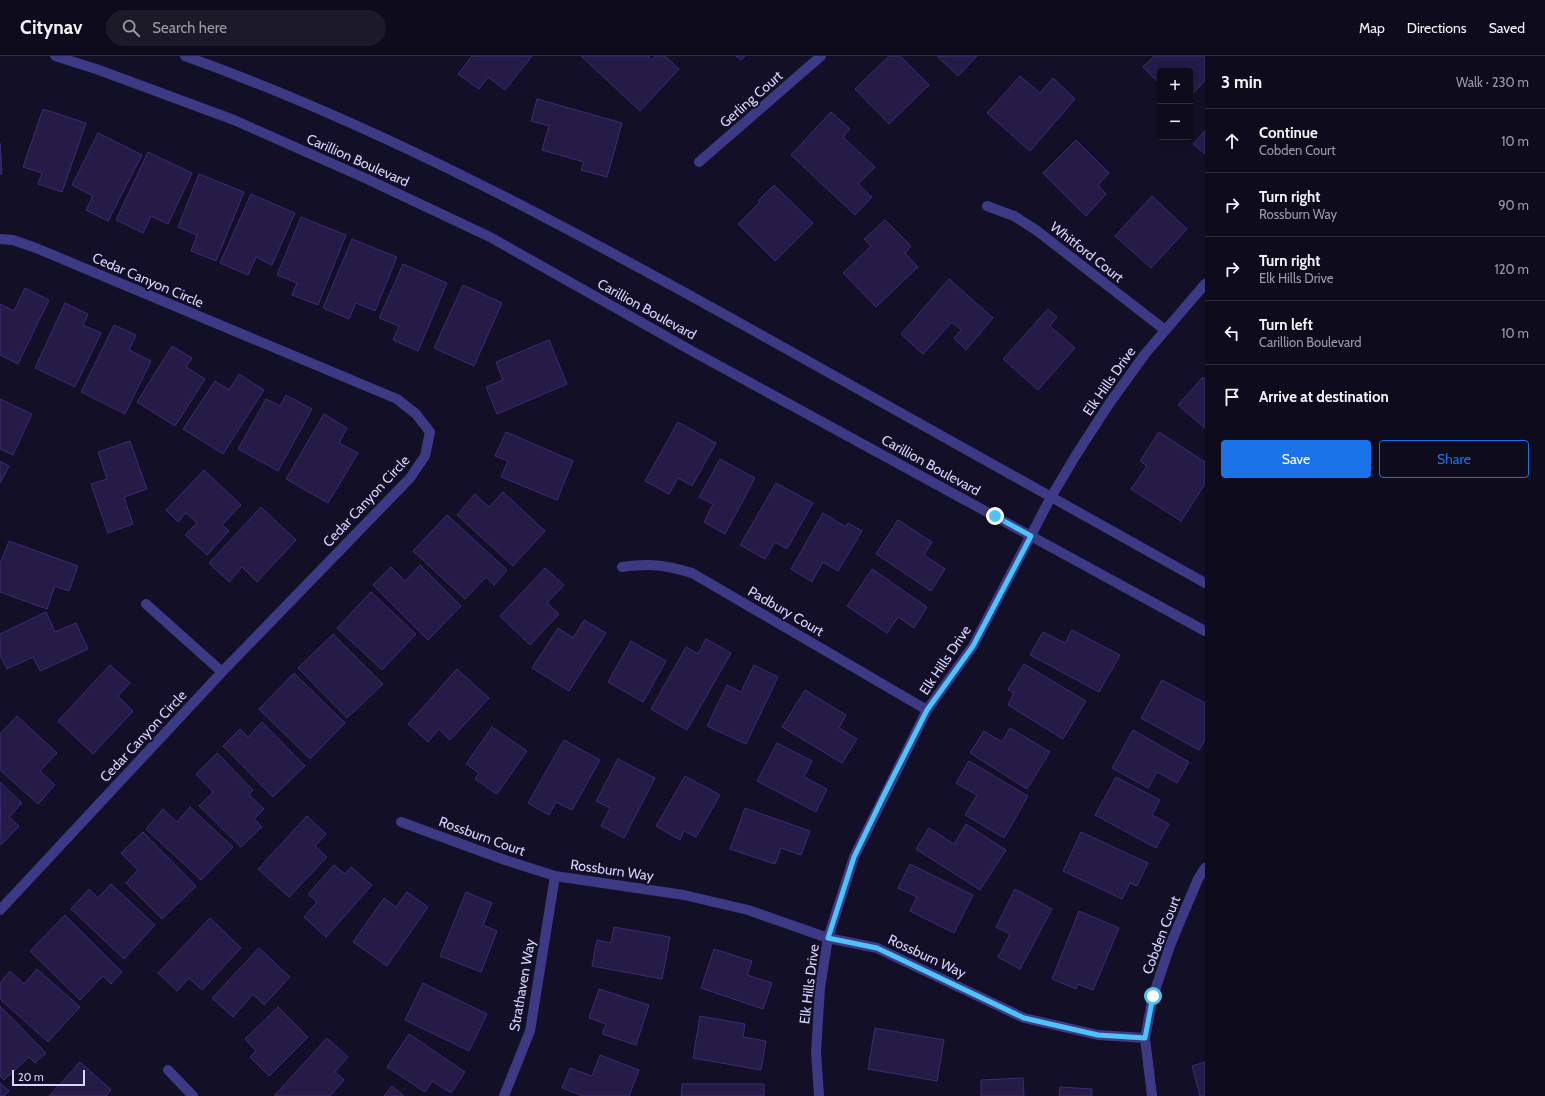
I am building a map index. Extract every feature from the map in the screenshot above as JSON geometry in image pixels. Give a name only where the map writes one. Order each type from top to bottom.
[{"type":"street","name":"Carillion Boulevard","points":[[55,56],[99,70],[234,120],[367,179],[490,237],[692,351],[1205,631]]},
{"type":"street","points":[[185,56],[354,123],[486,187],[652,274],[1205,583]]},
{"type":"street","name":"Gerling Court","points":[[699,162],[821,56]]},
{"type":"street","name":"Whitford Court","points":[[987,206],[1014,216],[1036,230],[1165,330]]},
{"type":"street","name":"Cedar Canyon Circle","points":[[0,239],[13,240],[36,248],[397,399],[416,414],[430,432],[425,456],[410,478],[222,672],[0,910]]},
{"type":"street","name":"Elk Hills Drive","points":[[819,1096],[816,1052],[820,988],[828,938],[854,857],[927,710],[973,646],[1051,496],[1109,404],[1145,354],[1205,284]]},
{"type":"street","name":"Padbury Court","points":[[622,567],[642,564],[663,565],[692,573],[927,710]]},
{"type":"street","points":[[146,604],[222,672]]},
{"type":"street","name":"Rossburn Court","points":[[401,822],[505,860],[555,876]]},
{"type":"street","name":"Cobden Court","points":[[1152,1096],[1145,1038],[1153,996],[1171,943],[1198,879],[1205,868]]},
{"type":"street","name":"Rossburn Way","points":[[555,876],[684,895],[748,910],[828,938],[877,948],[1024,1018],[1098,1035],[1145,1038]]},
{"type":"street","name":"Strathaven Way","points":[[504,1096],[530,1031],[555,876]]},
{"type":"street","points":[[168,1070],[193,1096]]},
{"type":"building","points":[[472,56],[532,56],[505,90],[488,77],[479,89],[458,74]]},
{"type":"building","points":[[581,56],[648,56],[652,60],[655,56],[665,56],[679,69],[640,111]]},
{"type":"building","points":[[736,56],[745,56],[741,60]]},
{"type":"building","points":[[889,56],[900,56],[929,85],[889,124],[855,89]]},
{"type":"building","points":[[937,56],[977,56],[958,76]]},
{"type":"building","points":[[1154,56],[1205,56],[1205,81],[1193,93],[1193,68],[1157,68],[1157,81],[1143,67]]},
{"type":"building","points":[[1020,76],[1040,93],[1053,78],[1075,99],[1030,151],[987,113]]},
{"type":"building","points":[[537,99],[622,123],[607,177],[581,170],[584,162],[542,150],[549,126],[531,121]]},
{"type":"building","points":[[43,109],[86,123],[62,192],[38,184],[42,173],[23,167]]},
{"type":"building","points":[[831,112],[850,129],[843,137],[875,167],[858,184],[872,197],[855,215],[791,155]]},
{"type":"building","points":[[1205,131],[1205,154],[1193,144]]},
{"type":"building","points":[[98,133],[142,155],[108,221],[86,210],[93,196],[72,185]]},
{"type":"building","points":[[1076,140],[1109,173],[1098,185],[1106,194],[1086,216],[1043,173]]},
{"type":"building","points":[[0,143],[2,174],[0,174]]},
{"type":"building","points":[[148,152],[192,173],[168,224],[151,216],[143,233],[116,220]]},
{"type":"building","points":[[199,174],[244,192],[216,261],[191,251],[197,235],[178,227]]},
{"type":"building","points":[[774,185],[813,223],[775,261],[738,224],[760,202],[758,201]]},
{"type":"building","points":[[251,194],[295,213],[272,265],[256,257],[248,275],[220,263]]},
{"type":"building","points":[[1152,196],[1187,229],[1151,268],[1115,236]]},
{"type":"building","points":[[301,217],[346,235],[318,305],[292,295],[297,283],[277,275]]},
{"type":"building","points":[[885,220],[911,246],[905,253],[918,267],[876,307],[843,273],[871,246],[864,239]]},
{"type":"building","points":[[352,239],[397,257],[375,311],[356,303],[349,319],[323,308]]},
{"type":"building","points":[[403,264],[447,283],[418,351],[393,340],[399,326],[379,318]]},
{"type":"building","points":[[949,279],[993,318],[966,350],[954,338],[961,330],[952,322],[923,354],[901,334]]},
{"type":"building","points":[[463,285],[502,303],[474,366],[434,348]]},
{"type":"building","points":[[25,288],[49,300],[18,364],[0,355],[0,304],[14,311]]},
{"type":"building","points":[[65,303],[88,314],[83,325],[101,333],[75,387],[35,368]]},
{"type":"building","points":[[1048,309],[1057,317],[1050,326],[1075,348],[1038,390],[1003,359]]},
{"type":"building","points":[[114,325],[136,335],[129,350],[151,361],[125,414],[81,392]]},
{"type":"building","points":[[549,340],[567,384],[497,414],[486,387],[503,380],[496,362]]},
{"type":"building","points":[[172,346],[192,358],[186,367],[205,379],[175,426],[137,402]]},
{"type":"building","points":[[239,374],[264,390],[223,454],[183,429],[215,381],[229,390]]},
{"type":"building","points":[[1203,377],[1205,379],[1205,428],[1178,405]]},
{"type":"building","points":[[286,395],[312,409],[278,471],[238,449],[266,399],[280,406]]},
{"type":"building","points":[[0,399],[32,414],[13,455],[0,449]]},
{"type":"building","points":[[324,414],[347,428],[339,443],[358,453],[328,503],[286,479]]},
{"type":"building","points":[[678,422],[716,443],[692,486],[678,478],[669,494],[645,481]]},
{"type":"building","points":[[506,432],[573,461],[557,500],[501,477],[508,461],[495,456]]},
{"type":"building","points":[[1159,432],[1205,462],[1205,484],[1181,521],[1131,489],[1147,466],[1140,461]]},
{"type":"building","points":[[130,441],[147,489],[124,497],[133,524],[108,533],[91,484],[107,479],[98,452]]},
{"type":"building","points":[[720,459],[755,478],[725,534],[704,522],[713,504],[699,497]]},
{"type":"building","points":[[0,461],[9,466],[0,483]]},
{"type":"building","points":[[204,470],[241,505],[222,525],[229,531],[207,555],[185,535],[197,523],[186,513],[178,522],[166,510]]},
{"type":"building","points":[[776,483],[813,503],[787,549],[775,542],[765,559],[740,545]]},
{"type":"building","points":[[503,492],[545,531],[513,566],[457,515],[475,494],[489,507]]},
{"type":"building","points":[[261,507],[296,540],[257,582],[242,567],[229,582],[209,563]]},
{"type":"building","points":[[823,513],[846,527],[848,523],[862,531],[838,571],[823,562],[812,582],[791,569]]},
{"type":"building","points":[[447,515],[507,570],[494,585],[486,577],[465,599],[413,551]]},
{"type":"building","points":[[898,520],[932,542],[924,555],[945,569],[931,591],[876,554]]},
{"type":"building","points":[[9,541],[78,566],[69,591],[55,586],[47,609],[0,592],[0,564]]},
{"type":"building","points":[[420,565],[461,606],[428,640],[373,585],[391,567],[405,581]]},
{"type":"building","points":[[545,568],[564,585],[547,603],[559,614],[530,645],[500,616]]},
{"type":"building","points":[[872,569],[927,607],[914,628],[898,617],[887,633],[847,606]]},
{"type":"building","points":[[371,592],[416,634],[382,670],[337,628]]},
{"type":"building","points":[[46,612],[55,632],[76,623],[88,649],[40,671],[33,657],[7,669],[0,655],[0,634]]},
{"type":"building","points":[[584,620],[606,633],[569,691],[532,668],[558,628],[573,638]]},
{"type":"building","points":[[1072,630],[1120,655],[1099,692],[1030,655],[1043,632],[1065,643]]},
{"type":"building","points":[[333,634],[383,684],[347,718],[298,668]]},
{"type":"building","points":[[706,639],[731,653],[687,730],[651,709],[686,647],[698,654]]},
{"type":"building","points":[[631,641],[666,661],[643,702],[608,682]]},
{"type":"building","points":[[1024,664],[1086,701],[1063,739],[1008,705],[1014,693],[1008,690]]},
{"type":"building","points":[[110,665],[130,683],[118,696],[133,711],[93,754],[58,721]]},
{"type":"building","points":[[754,665],[778,677],[746,744],[707,726],[727,685],[741,692]]},
{"type":"building","points":[[457,669],[489,698],[450,740],[439,729],[428,742],[408,724]]},
{"type":"building","points":[[294,673],[345,723],[310,759],[259,709]]},
{"type":"building","points":[[1162,680],[1205,703],[1205,740],[1199,750],[1141,718]]},
{"type":"building","points":[[805,690],[846,715],[839,728],[857,739],[842,763],[782,727]]},
{"type":"building","points":[[17,716],[57,753],[40,771],[55,785],[38,804],[0,770],[0,734]]},
{"type":"building","points":[[262,722],[305,766],[273,797],[223,746],[240,729],[248,737]]},
{"type":"building","points":[[492,727],[527,751],[497,794],[475,779],[479,773],[466,764]]},
{"type":"building","points":[[1010,728],[1050,752],[1027,789],[970,753],[984,731],[1002,742]]},
{"type":"building","points":[[1133,730],[1189,762],[1177,783],[1157,772],[1148,788],[1112,768]]},
{"type":"building","points":[[564,740],[600,760],[572,810],[556,802],[549,815],[528,803]]},
{"type":"building","points":[[777,743],[812,761],[804,777],[827,789],[816,812],[757,781]]},
{"type":"building","points":[[217,753],[253,790],[249,795],[264,809],[254,819],[262,827],[241,847],[199,806],[213,792],[196,774]]},
{"type":"building","points":[[618,759],[655,778],[624,838],[601,826],[610,808],[596,801]]},
{"type":"building","points":[[969,761],[1028,796],[1004,838],[965,815],[977,795],[956,783]]},
{"type":"building","points":[[685,776],[720,795],[696,837],[684,831],[680,840],[656,826]]},
{"type":"building","points":[[1116,777],[1160,800],[1152,815],[1169,824],[1156,848],[1095,815]]},
{"type":"building","points":[[0,782],[22,803],[9,817],[19,826],[1,845]]},
{"type":"building","points":[[190,807],[233,847],[201,880],[146,829],[163,809],[177,822]]},
{"type":"building","points":[[745,808],[810,831],[801,855],[781,848],[775,864],[730,849]]},
{"type":"building","points":[[307,816],[326,834],[315,846],[327,857],[289,897],[258,869]]},
{"type":"building","points":[[966,824],[1006,850],[980,890],[916,849],[929,828],[954,844]]},
{"type":"building","points":[[143,832],[196,886],[162,919],[126,883],[138,870],[121,853]]},
{"type":"building","points":[[1081,832],[1148,863],[1137,886],[1130,883],[1122,899],[1063,871]]},
{"type":"building","points":[[910,864],[973,895],[954,933],[910,911],[917,897],[898,888]]},
{"type":"building","points":[[334,865],[345,874],[351,867],[372,885],[326,937],[304,917],[317,902],[308,894]]},
{"type":"building","points":[[111,884],[155,925],[124,959],[71,909],[89,889],[98,898]]},
{"type":"building","points":[[1015,889],[1052,909],[1020,969],[998,957],[1010,934],[996,927]]},
{"type":"building","points":[[407,892],[428,907],[387,966],[353,942],[384,898],[396,907]]},
{"type":"building","points":[[466,892],[492,903],[483,925],[497,931],[481,972],[440,956]]},
{"type":"building","points":[[1079,911],[1119,928],[1093,990],[1078,984],[1076,989],[1052,979]]},
{"type":"building","points":[[65,915],[122,972],[111,984],[103,976],[80,1000],[30,951]]},
{"type":"building","points":[[210,918],[241,948],[202,990],[189,978],[177,991],[158,973]]},
{"type":"building","points":[[614,927],[670,937],[662,979],[592,966],[597,940],[611,943]]},
{"type":"building","points":[[259,948],[290,977],[264,1005],[253,994],[233,1017],[212,998]]},
{"type":"building","points":[[714,949],[752,961],[747,975],[772,983],[763,1009],[701,988]]},
{"type":"building","points":[[37,969],[80,1007],[48,1042],[0,999],[0,983],[10,971],[24,984]]},
{"type":"building","points":[[423,983],[487,1014],[469,1051],[405,1020]]},
{"type":"building","points":[[599,989],[649,1005],[636,1045],[602,1034],[606,1024],[589,1018]]},
{"type":"building","points":[[0,1006],[46,1053],[35,1063],[29,1057],[4,1080],[0,1076]]},
{"type":"building","points":[[278,1007],[308,1037],[269,1076],[250,1057],[256,1051],[245,1039]]},
{"type":"building","points":[[700,1016],[745,1024],[743,1037],[766,1041],[761,1070],[693,1058]]},
{"type":"building","points":[[875,1028],[944,1040],[937,1081],[868,1069]]},
{"type":"building","points":[[409,1034],[465,1072],[451,1093],[432,1081],[425,1092],[387,1067]]},
{"type":"building","points":[[327,1038],[348,1057],[335,1072],[344,1080],[330,1096],[274,1096]]},
{"type":"building","points":[[600,1055],[639,1070],[629,1096],[583,1096],[562,1088],[570,1068],[592,1076]]},
{"type":"building","points":[[80,1062],[111,1090],[106,1096],[49,1096]]},
{"type":"building","points":[[1205,1062],[1205,1096],[1200,1096],[1192,1066]]},
{"type":"building","points":[[1023,1078],[1024,1096],[981,1096],[981,1080]]},
{"type":"building","points":[[0,1083],[9,1091],[4,1096],[0,1096]]},
{"type":"building","points":[[682,1084],[764,1084],[764,1096],[681,1096]]},
{"type":"building","points":[[392,1086],[404,1096],[384,1096]]},
{"type":"building","points":[[1060,1087],[1092,1089],[1092,1096],[1059,1096]]},
{"type":"route","points":[[995,516],[1031,536],[973,646],[927,710],[884,795],[854,857],[828,938],[877,948],[1024,1018],[1098,1035],[1145,1038],[1153,996]]}]
